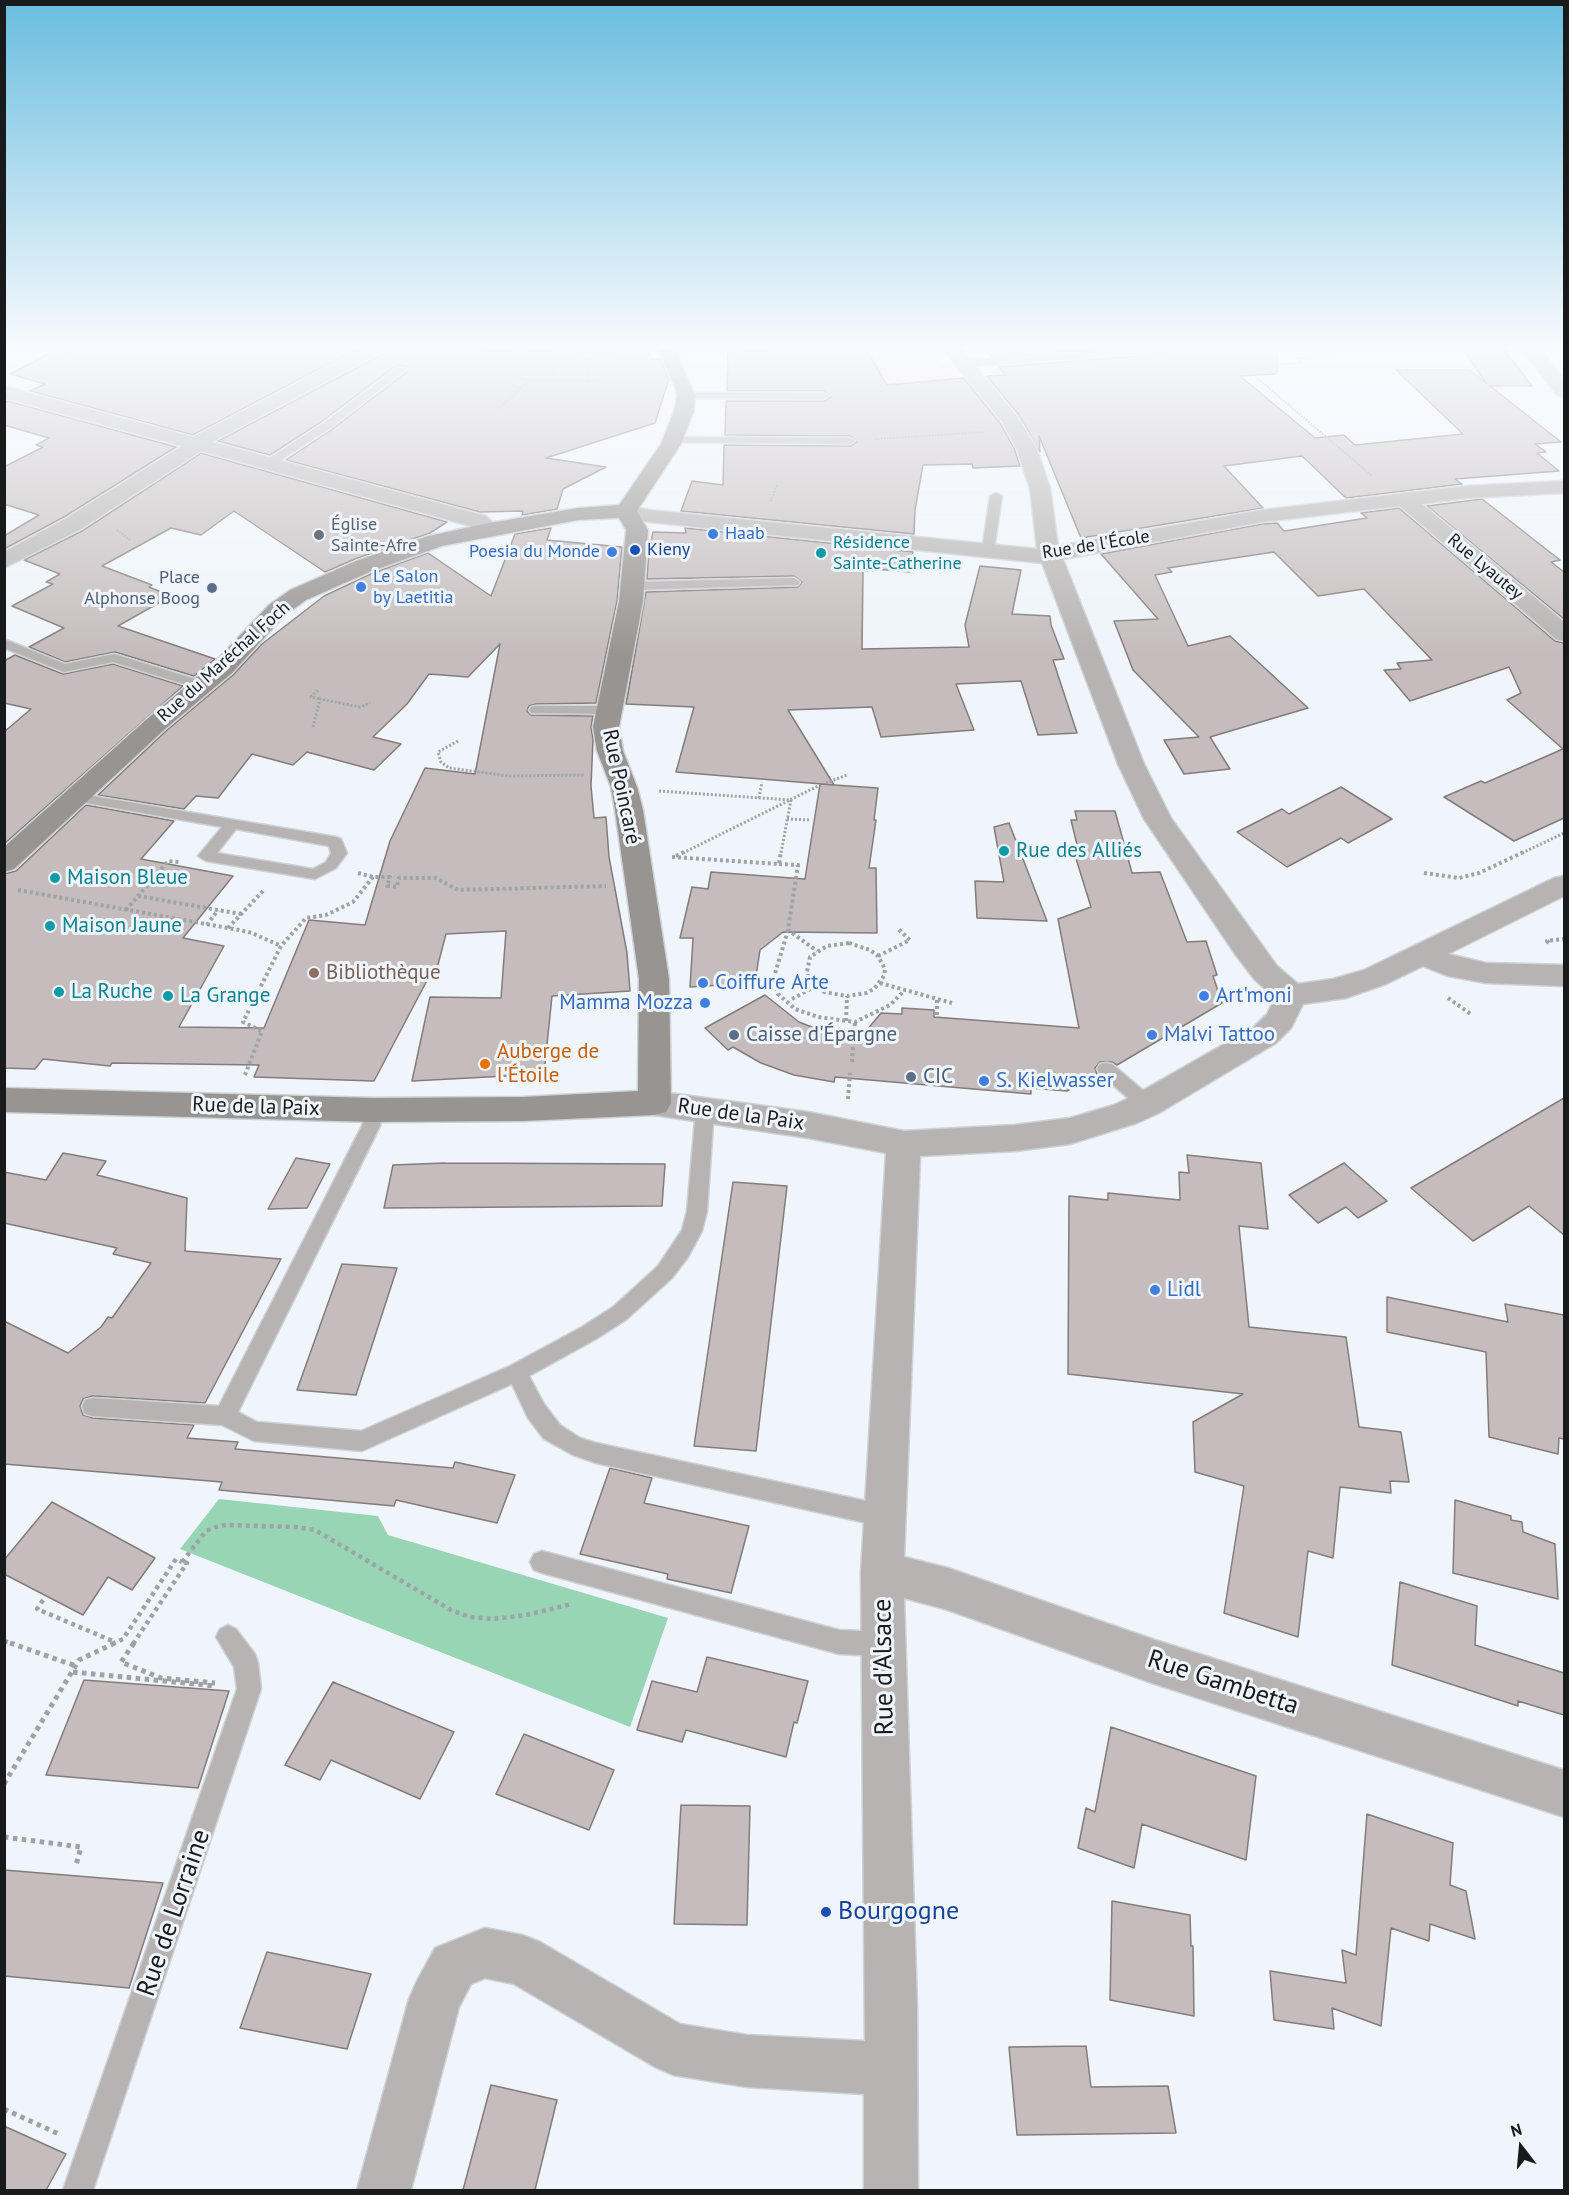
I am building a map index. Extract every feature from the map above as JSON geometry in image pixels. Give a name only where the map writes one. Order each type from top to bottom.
[{"type":"street","points":[[4,561],[73,524],[191,449]]},
{"type":"street","points":[[211,449],[447,512],[478,521],[489,529]]},
{"type":"street","points":[[626,511],[667,449]]},
{"type":"street","points":[[1027,449],[1040,488],[1047,546],[1131,764],[1158,819],[1246,947],[1266,973],[1293,995],[1335,990],[1360,983],[1564,885]]},
{"type":"street","name":"Rue de l'École","points":[[626,511],[649,516],[1051,555],[1263,516],[1467,492],[1564,487]]},
{"type":"street","name":"Rue Lyautey","points":[[1405,500],[1564,634]]},
{"type":"street","name":"Rue du Maréchal Foch","points":[[4,863],[75,797],[203,686],[233,658],[277,610],[298,595],[354,570],[411,549],[489,529],[578,514],[626,511]]},
{"type":"street","name":"Rue Poincaré","points":[[626,511],[637,530],[633,586],[609,710],[606,739],[627,799],[654,980],[654,1103]]},
{"type":"street","points":[[1423,954],[1448,966],[1477,972],[1564,976]]},
{"type":"street","name":"Rue de la Paix","points":[[4,1100],[374,1110],[524,1109],[654,1103],[808,1125],[904,1144],[1015,1138],[1070,1131],[1125,1114],[1147,1104],[1265,1035],[1280,1020],[1293,995]]},
{"type":"street","name":"Rue d'Alsace","points":[[891,2190],[882,1572],[904,1144]]},
{"type":"street","name":"Rue Gambetta","points":[[882,1572],[948,1589],[1152,1661],[1564,1794]]},
{"type":"street","points":[[384,2190],[435,1999],[453,1966],[485,1953],[522,1959],[673,2049],[747,2061],[891,2069]]},
{"type":"lane","points":[[269,463],[290,449]]},
{"type":"lane","points":[[988,550],[996,496]]},
{"type":"lane","points":[[633,586],[794,582]]},
{"type":"lane","points":[[4,643],[64,668],[114,658],[203,686]]},
{"type":"lane","points":[[536,710],[609,710]]},
{"type":"lane","points":[[75,797],[232,824],[336,842],[339,853],[331,865],[315,874],[206,856],[232,824]]},
{"type":"lane","points":[[1106,1069],[1147,1104]]},
{"type":"lane","points":[[93,1407],[225,1416],[254,1431],[362,1441],[518,1372],[620,1313],[665,1272],[681,1251],[692,1231],[697,1211],[705,1109]]},
{"type":"lane","points":[[225,1416],[371,1126],[374,1110]]},
{"type":"lane","points":[[518,1372],[536,1411],[552,1432],[573,1445],[596,1454],[885,1516]]},
{"type":"lane","points":[[542,1563],[839,1642],[883,1644]]},
{"type":"lane","name":"Rue de Lorraine","points":[[78,2190],[249,1689],[246,1663],[228,1636]]},
{"type":"path","points":[[1341,449],[1378,481]]},
{"type":"path","points":[[113,527],[130,540]]},
{"type":"path","points":[[318,690],[311,697],[360,707],[370,703]]},
{"type":"path","points":[[313,727],[320,699]]},
{"type":"path","points":[[458,741],[438,752],[441,762],[449,768],[509,776],[594,775]]},
{"type":"path","points":[[826,783],[841,775],[848,775]]},
{"type":"path","points":[[759,798],[762,782]]},
{"type":"path","points":[[818,786],[675,857],[798,865],[788,930],[775,967],[775,987],[786,1003],[806,1014],[855,1022],[890,1005],[905,990]]},
{"type":"path","points":[[652,791],[790,800]]},
{"type":"path","points":[[779,864],[790,800]]},
{"type":"path","points":[[787,819],[810,820]]},
{"type":"path","points":[[1424,873],[1459,878],[1479,873],[1564,833]]},
{"type":"path","points":[[126,910],[168,861],[186,864],[195,854],[206,856]]},
{"type":"path","points":[[244,1079],[262,1031],[243,1022],[281,946],[306,918],[326,915],[352,902],[373,878],[390,877],[387,886],[397,887],[399,878],[436,878],[458,890],[610,886]]},
{"type":"path","points":[[9,889],[252,933],[281,946]]},
{"type":"path","points":[[228,928],[262,892]]},
{"type":"path","points":[[138,896],[241,914]]},
{"type":"path","points":[[207,925],[218,910]]},
{"type":"path","points":[[878,956],[910,940],[897,928]]},
{"type":"path","points":[[788,930],[817,951]]},
{"type":"path","points":[[849,943],[870,950],[878,956],[885,969],[880,983],[866,993],[835,996],[816,986],[807,972],[810,957],[817,951],[837,944],[849,943]]},
{"type":"path","points":[[880,983],[952,1003]]},
{"type":"path","points":[[792,999],[816,986]]},
{"type":"path","points":[[846,1022],[847,996]]},
{"type":"path","points":[[937,1000],[937,1016]]},
{"type":"path","points":[[1459,1008],[1472,1015]]},
{"type":"path","points":[[852,1062],[855,1022]]},
{"type":"path","points":[[182,1562],[206,1531],[216,1527],[226,1525],[296,1527],[315,1530],[451,1610],[470,1617],[493,1619],[539,1612]]},
{"type":"path","points":[[4,1784],[79,1660],[123,1639],[176,1559],[187,1563],[121,1662],[161,1678],[221,1683],[222,1687]]},
{"type":"path","points":[[43,1600],[37,1609],[116,1642]]},
{"type":"path","points":[[4,1641],[76,1666]]},
{"type":"path","points":[[72,1672],[215,1686]]},
{"type":"path","points":[[4,1837],[81,1847],[76,1865]]},
{"type":"path","points":[[4,2109],[66,2138]]},
{"type":"green space","points":[[219,1499],[378,1516],[388,1535],[668,1618],[630,1727],[180,1549]]},
{"type":"building","points":[[38,449],[172,449],[64,517],[4,549],[4,536],[39,515],[4,504],[4,467]]},
{"type":"building","points":[[249,449],[279,449],[270,455]]},
{"type":"building","points":[[302,449],[573,449],[546,458],[606,467],[563,489],[557,509],[522,515],[523,511],[480,512],[286,460]]},
{"type":"building","points":[[724,449],[1014,449],[1020,466],[973,468],[972,464],[923,465],[915,510],[914,534],[681,511],[692,481],[723,485]]},
{"type":"building","points":[[1045,449],[1542,449],[1546,452],[1537,453],[1559,471],[1455,479],[1462,484],[1346,498],[1302,456],[1224,466],[1263,508],[1081,538]]},
{"type":"building","points":[[201,453],[447,522],[430,533],[325,572],[234,511],[201,535],[171,528],[102,566],[152,585],[149,587],[171,596],[118,626],[215,659],[194,676],[115,652],[65,662],[29,647],[64,628],[12,606],[53,584],[46,582],[60,574],[24,560],[82,531]]},
{"type":"building","points":[[1482,499],[1560,560],[1551,562],[1564,572],[1564,619],[1427,506]]},
{"type":"building","points":[[1399,508],[1555,641],[1564,643],[1564,818],[1514,841],[1444,797],[1481,781],[1485,783],[1563,749],[1507,700],[1521,693],[1509,667],[1410,701],[1384,670],[1401,669],[1397,663],[1432,660],[1364,589],[1318,596],[1274,552],[1168,568],[1172,572],[1155,575],[1188,646],[1230,636],[1308,708],[1210,737],[1230,769],[1184,774],[1164,740],[1199,737],[1133,670],[1114,621],[1158,619],[1101,554],[1262,524],[1277,523],[1284,531],[1367,518],[1361,513]]},
{"type":"building","points":[[551,528],[547,540],[622,547],[617,601],[596,703],[536,704],[529,706],[527,711],[531,715],[593,716],[591,786],[594,818],[606,817],[609,857],[627,953],[630,991],[552,996],[544,1074],[412,1081],[430,997],[501,998],[506,931],[446,934],[436,972],[432,971],[374,1081],[254,1077],[259,1065],[112,1063],[110,1066],[43,1059],[35,1069],[4,1068],[4,874],[16,871],[86,805],[174,821],[141,859],[233,876],[183,938],[224,946],[179,1027],[264,1028],[309,920],[365,925],[390,841],[425,768],[475,774],[500,644],[468,677],[429,674],[407,704],[373,737],[401,744],[374,770],[307,752],[293,765],[252,754],[218,798],[196,796],[184,809],[98,795],[166,731],[233,675],[262,644],[324,596],[373,573],[428,553],[491,596],[515,534]]},
{"type":"building","points":[[685,528],[913,552],[910,572],[874,569],[863,571],[862,649],[969,647],[965,625],[980,566],[1021,570],[1012,614],[1050,616],[1051,625],[1064,659],[1053,660],[1077,733],[1038,735],[1021,681],[956,684],[974,730],[881,737],[872,707],[788,710],[834,785],[676,772],[694,707],[626,704],[646,592],[798,587],[802,582],[794,576],[647,579],[653,532],[686,533]]},
{"type":"building","points":[[15,655],[63,674],[113,664],[183,686],[4,844],[4,732],[31,709],[4,703],[4,661]]},
{"type":"building","points":[[820,784],[878,788],[869,868],[876,868],[877,933],[783,932],[760,950],[755,983],[690,987],[693,938],[680,938],[692,887],[708,889],[711,872],[805,879]]},
{"type":"building","points":[[1341,787],[1392,819],[1348,843],[1341,838],[1287,867],[1237,832],[1282,809],[1289,814]]},
{"type":"building","points":[[1075,811],[1115,811],[1132,873],[1160,872],[1187,942],[1206,941],[1217,975],[1213,976],[1222,1003],[1117,1065],[1112,1062],[1100,1062],[1095,1068],[1097,1074],[1067,1091],[1031,1088],[1031,1094],[835,1077],[834,1082],[794,1075],[761,1063],[733,1047],[728,1050],[705,1028],[765,995],[799,1022],[817,1029],[862,1036],[881,1013],[902,1014],[902,1008],[934,1010],[934,1017],[1079,1028],[1058,919],[1091,907],[1073,849],[1078,849],[1071,820],[1077,820]]},
{"type":"building","points":[[1009,823],[1047,921],[977,918],[975,881],[1004,882],[994,827]]},
{"type":"building","points":[[1564,1098],[1564,1235],[1529,1206],[1473,1241],[1411,1188]]},
{"type":"building","points":[[63,1153],[106,1161],[97,1175],[187,1198],[185,1251],[281,1259],[205,1403],[92,1396],[83,1399],[80,1406],[83,1415],[93,1418],[194,1425],[187,1438],[238,1442],[235,1449],[453,1468],[455,1462],[515,1475],[497,1523],[396,1500],[394,1506],[219,1490],[222,1482],[4,1464],[4,1321],[68,1353],[101,1327],[108,1317],[112,1318],[151,1263],[113,1254],[117,1248],[4,1223],[4,1172],[46,1180]]},
{"type":"building","points":[[1187,1155],[1261,1163],[1268,1229],[1239,1226],[1249,1327],[1346,1337],[1359,1427],[1401,1432],[1409,1482],[1390,1481],[1391,1493],[1340,1487],[1333,1558],[1308,1551],[1298,1637],[1224,1613],[1244,1486],[1195,1472],[1193,1422],[1243,1394],[1068,1374],[1069,1196],[1108,1200],[1108,1193],[1180,1200],[1179,1172],[1189,1173]]},
{"type":"building","points":[[296,1158],[330,1164],[307,1208],[268,1209]]},
{"type":"building","points":[[445,1163],[665,1164],[662,1206],[384,1208],[393,1165]]},
{"type":"building","points":[[1344,1163],[1387,1201],[1358,1218],[1346,1207],[1318,1223],[1289,1195]]},
{"type":"building","points":[[733,1182],[787,1186],[756,1451],[694,1446]]},
{"type":"building","points":[[342,1264],[397,1268],[356,1395],[297,1390]]},
{"type":"building","points":[[1387,1297],[1508,1322],[1505,1304],[1564,1315],[1564,1439],[1559,1438],[1558,1454],[1489,1437],[1486,1352],[1387,1332]]},
{"type":"building","points":[[610,1468],[652,1478],[644,1503],[749,1526],[731,1593],[667,1579],[668,1574],[580,1554]]},
{"type":"building","points":[[1455,1500],[1511,1516],[1511,1520],[1522,1522],[1523,1532],[1555,1544],[1558,1599],[1453,1573]]},
{"type":"building","points":[[52,1502],[155,1558],[132,1590],[108,1577],[83,1615],[4,1574],[4,1560]]},
{"type":"building","points":[[1400,1582],[1477,1606],[1475,1645],[1564,1673],[1564,1715],[1518,1701],[1518,1706],[1392,1665]]},
{"type":"building","points":[[707,1657],[808,1681],[797,1723],[794,1722],[786,1757],[686,1730],[682,1742],[637,1730],[652,1681],[697,1692]]},
{"type":"building","points":[[84,1680],[229,1691],[198,1788],[46,1775]]},
{"type":"building","points":[[333,1682],[454,1732],[420,1799],[331,1760],[320,1780],[285,1765]]},
{"type":"building","points":[[1111,1727],[1256,1776],[1246,1860],[1142,1824],[1134,1868],[1078,1848],[1086,1808],[1095,1812]]},
{"type":"building","points":[[524,1734],[614,1770],[589,1830],[496,1794]]},
{"type":"building","points":[[681,1805],[750,1806],[747,1925],[674,1924]]},
{"type":"building","points":[[1367,1814],[1453,1843],[1450,1885],[1466,1891],[1475,1939],[1430,1924],[1429,1941],[1391,1928],[1381,2026],[1332,2008],[1334,2029],[1274,2020],[1270,1971],[1346,1983],[1342,1950],[1356,1955]]},
{"type":"building","points":[[4,1870],[163,1883],[129,1988],[4,1976]]},
{"type":"building","points":[[1112,1901],[1190,1915],[1194,2016],[1110,2000]]},
{"type":"building","points":[[267,1952],[371,1974],[347,2049],[240,2028]]},
{"type":"building","points":[[1086,2046],[1091,2087],[1168,2086],[1176,2133],[1017,2135],[1009,2047]]},
{"type":"building","points":[[491,2085],[557,2100],[535,2190],[463,2190]]},
{"type":"building","points":[[4,2126],[66,2154],[46,2190],[4,2190]]},
{"type":"place","name":"Haab","points":[[713,534]]},
{"type":"place","name":"Église Sainte-Afre","points":[[319,535]]},
{"type":"place","name":"Kieny","points":[[635,550]]},
{"type":"place","name":"Poesia du Monde","points":[[612,552]]},
{"type":"place","name":"Résidence Sainte-Catherine","points":[[821,553]]},
{"type":"place","name":"Le Salon by Laetitia","points":[[361,587]]},
{"type":"place","name":"Place Alphonse Boog","points":[[212,588]]},
{"type":"place","name":"Rue des Alliés","points":[[1004,851]]},
{"type":"place","name":"Maison Bleue","points":[[55,878]]},
{"type":"place","name":"Maison Jaune","points":[[50,926]]},
{"type":"place","name":"Bibliothèque","points":[[314,973]]},
{"type":"place","name":"Coiffure Arte","points":[[703,983]]},
{"type":"place","name":"La Ruche","points":[[59,992]]},
{"type":"place","name":"La Grange","points":[[168,996]]},
{"type":"place","name":"Art'moni","points":[[1204,996]]},
{"type":"place","name":"Mamma Mozza","points":[[705,1003]]},
{"type":"place","name":"Caisse d'Épargne","points":[[734,1035]]},
{"type":"place","name":"Malvi Tattoo","points":[[1152,1035]]},
{"type":"place","name":"Auberge de l'Étoile","points":[[485,1064]]},
{"type":"place","name":"CIC","points":[[911,1077]]},
{"type":"place","name":"S. Kielwasser","points":[[984,1081]]},
{"type":"place","name":"Lidl","points":[[1155,1290]]},
{"type":"place","name":"Bourgogne","points":[[826,1912]]}]
